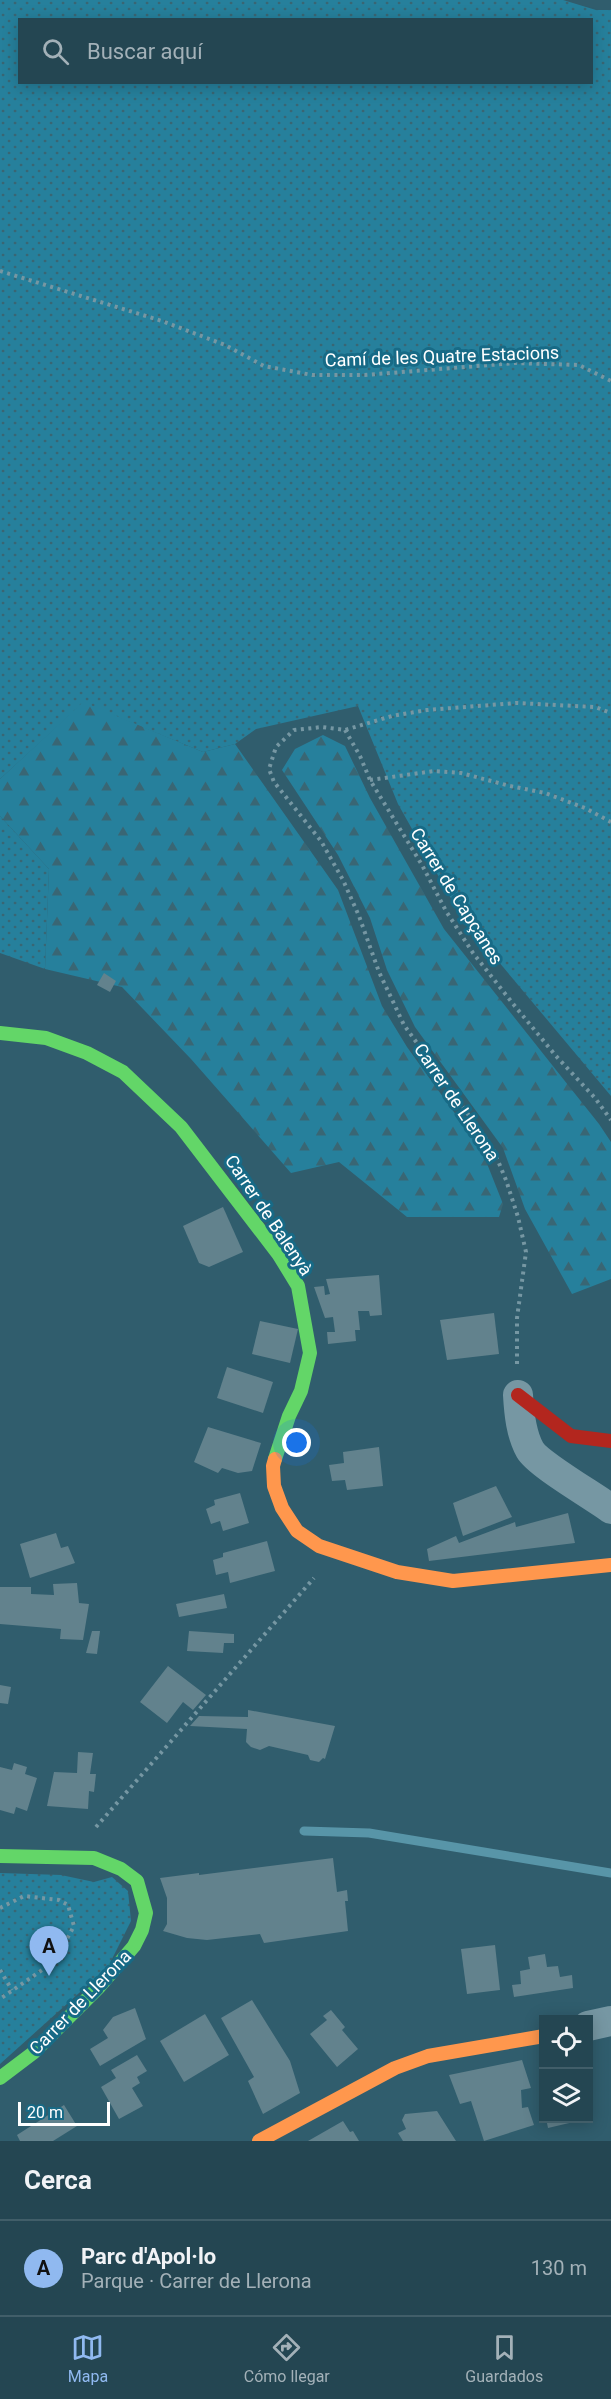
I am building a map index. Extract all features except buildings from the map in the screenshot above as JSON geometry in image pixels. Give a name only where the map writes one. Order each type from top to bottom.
[{"type":"street","name":"Carrer de Balenyà","points":[[0,1033],[46,1038],[87,1053],[123,1072],[188,1135],[279,1255],[298,1286],[310,1353],[301,1391],[289,1416],[273,1466],[274,1486],[282,1508],[297,1531],[319,1546],[337,1553],[397,1572],[453,1581],[611,1565]]},
{"type":"street","points":[[518,1395],[571,1436],[611,1441]]},
{"type":"street","points":[[518,1395],[521,1424],[531,1452],[611,1509]]},
{"type":"street","name":"Carrer de Llerona","points":[[0,1856],[94,1858],[121,1869],[137,1881],[146,1913],[142,1930],[134,1946],[89,1998],[33,2053],[0,2078]]},
{"type":"street","points":[[593,2025],[611,2021]]},
{"type":"street","points":[[259,2141],[395,2068],[428,2056],[539,2037]]},
{"type":"path","name":"Camí de les Quatre Estacions","points":[[0,272],[162,321],[225,345],[264,366],[312,375],[366,375],[515,363],[579,365],[611,381]]},
{"type":"path","points":[[345,730],[393,716],[427,710],[516,703],[595,706],[611,713]]},
{"type":"path","name":"Carrer de Llerona","points":[[345,730],[322,727],[294,730],[276,747],[269,769],[274,782],[325,848],[359,916],[379,972],[404,1025],[493,1149],[506,1180],[526,1252],[517,1318],[518,1395]]},
{"type":"path","name":"Carrer de Capçanes","points":[[345,730],[370,780],[422,865],[446,911],[473,952],[611,1120]]},
{"type":"path","points":[[370,780],[434,771],[461,773],[545,793],[585,808],[611,822]]},
{"type":"path","points":[[69,1858],[337,1553]]},
{"type":"path","points":[[0,1908],[24,1896],[59,1900],[68,1905],[74,1926],[55,1961],[0,1999]]},
{"type":"path","points":[[0,1970],[12,1990]]},
{"type":"green space","points":[[0,0],[563,0],[596,10],[611,10],[611,1096],[462,918],[398,804],[358,706],[256,729],[235,744],[203,752],[83,703],[0,779]]},
{"type":"green space","points":[[83,702],[203,752],[235,744],[338,890],[382,1006],[407,1047],[482,1151],[503,1204],[499,1217],[407,1217],[339,1162],[291,1173],[191,1059],[122,987],[45,969],[49,869],[0,816],[0,779]]},
{"type":"green space","points":[[323,735],[345,746],[370,798],[444,929],[611,1142],[611,1279],[572,1294],[525,1209],[503,1148],[415,1027],[387,970],[370,918],[338,855],[282,770],[295,749]]},
{"type":"green space","points":[[0,816],[49,869],[45,969],[0,953]]},
{"type":"green space","points":[[0,1873],[61,1875],[94,1882],[112,1877],[128,1891],[131,1921],[108,1967],[0,2064]]},
{"type":"waterway","points":[[304,1831],[369,1833],[611,1873]]},
{"type":"traffic: fast","points":[[0,1033],[46,1038],[87,1053],[123,1072],[181,1127],[279,1255],[298,1286],[310,1353],[301,1391],[289,1416],[275,1459]]},
{"type":"traffic: fast","points":[[0,1856],[94,1858],[121,1869],[137,1881],[146,1913],[142,1930],[134,1946],[99,1987],[33,2053],[0,2078]]},
{"type":"traffic: slow","points":[[275,1459],[274,1486],[282,1508],[297,1531],[319,1546],[397,1572],[453,1581],[611,1565]]},
{"type":"traffic: slow","points":[[259,2141],[395,2068],[428,2056],[539,2037]]},
{"type":"traffic: jam","points":[[518,1395],[571,1436],[611,1441]]},
{"type":"place","name":"Parc d'Apol·lo","points":[[49,1976]]}]
